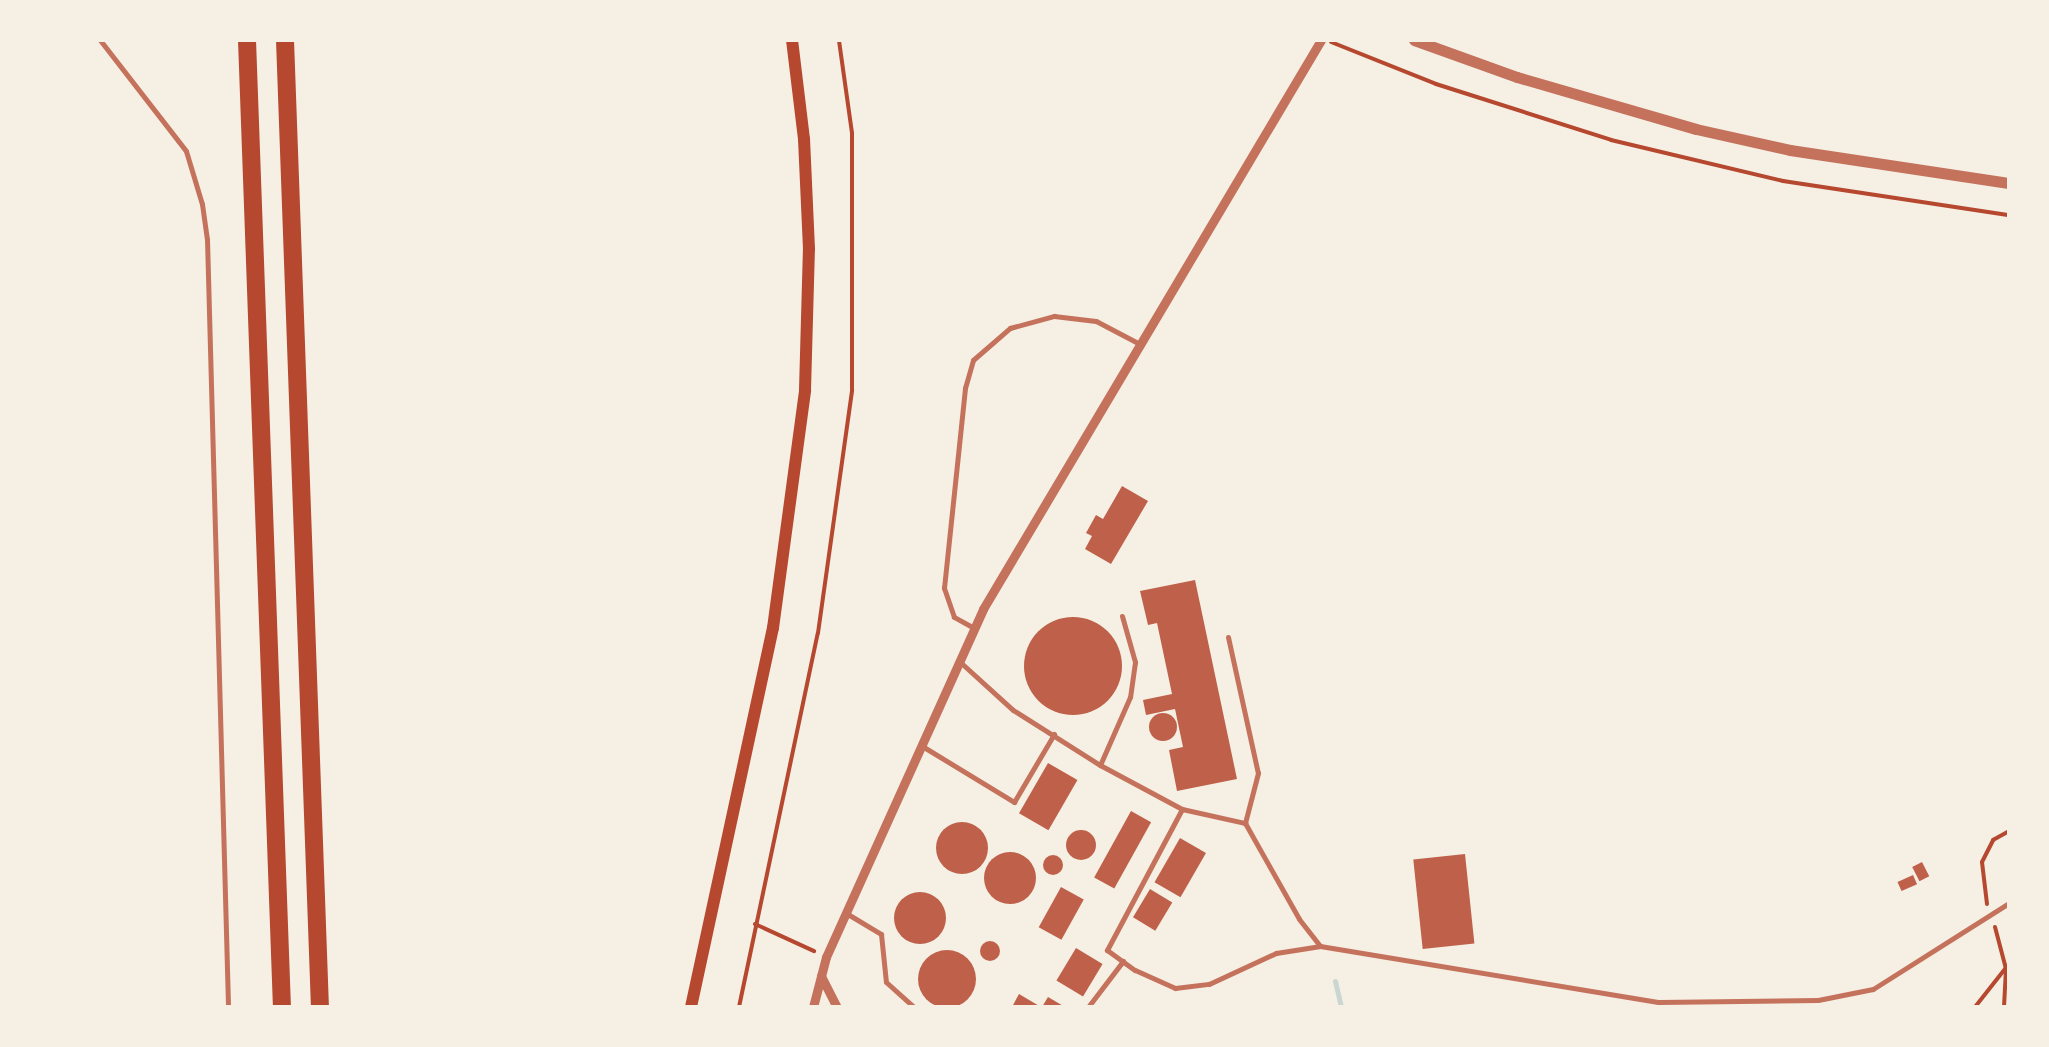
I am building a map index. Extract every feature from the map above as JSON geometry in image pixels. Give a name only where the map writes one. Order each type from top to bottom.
[{"type":"highway","points":[[247,40],[282,1007]]},
{"type":"highway","points":[[285,40],[320,1007]]},
{"type":"main road","points":[[692,1007],[773,628],[805,390],[809,249],[804,139],[792,40]]},
{"type":"street","points":[[813,1007],[826,957],[974,628],[1324,40]]},
{"type":"street","points":[[1414,40],[1517,78],[1696,129],[1790,150],[2009,183]]},
{"type":"street","points":[[821,976],[837,1007]]},
{"type":"lane","points":[[100,40],[186,152],[202,204],[207,239],[228,1007]]},
{"type":"lane","points":[[974,628],[954,616],[944,588],[963,408],[973,360],[1010,328],[1054,316],[1096,322],[1140,344]]},
{"type":"lane","points":[[1100,765],[1130,697],[1135,662],[1122,616]]},
{"type":"lane","points":[[1228,637],[1258,773],[1246,823],[1299,920],[1320,946]]},
{"type":"lane","points":[[958,660],[1013,710],[1100,765],[1182,809],[1246,823]]},
{"type":"lane","points":[[921,746],[1014,802],[1054,734]]},
{"type":"lane","points":[[1182,809],[1106,950],[1175,988],[1209,984],[1276,953],[1320,946],[1659,1002],[1818,1000],[1873,990],[2009,903]]},
{"type":"lane","points":[[846,912],[882,934],[886,982],[914,1007]]},
{"type":"lane","points":[[1088,1007],[1123,962]]},
{"type":"path","points":[[739,1007],[818,633],[852,390],[852,133],[839,40]]},
{"type":"path","points":[[1324,40],[1436,84],[1628,145],[1783,181],[2009,215]]},
{"type":"path","points":[[755,924],[826,957]]},
{"type":"path","points":[[1975,1007],[2009,964]]},
{"type":"building","points":[[1122,486],[1148,501],[1111,564],[1085,549],[1092,536],[1086,533],[1096,515],[1103,519]]},
{"type":"building","points":[[1195,580],[1237,779],[1177,791],[1169,750],[1183,747],[1175,709],[1146,715],[1143,700],[1172,694],[1157,623],[1148,625],[1140,591]]},
{"type":"building","points":[[1073,617],[1092,620],[1108,631],[1119,647],[1119,685],[1108,701],[1092,712],[1073,715],[1054,712],[1038,701],[1027,685],[1024,666],[1027,647],[1038,631],[1054,620]]},
{"type":"building","points":[[1163,713],[1173,717],[1177,727],[1173,737],[1163,741],[1153,737],[1149,727],[1153,717]]},
{"type":"building","points":[[1048,763],[1077,780],[1048,830],[1019,813]]},
{"type":"building","points":[[1131,811],[1151,822],[1114,889],[1094,877]]},
{"type":"building","points":[[962,822],[980,830],[988,848],[980,866],[962,874],[944,866],[936,848],[944,830]]},
{"type":"building","points":[[1081,830],[1095,839],[1096,845],[1087,859],[1081,860],[1067,851],[1066,845],[1075,831]]},
{"type":"building","points":[[1180,838],[1206,853],[1180,897],[1154,882]]},
{"type":"building","points":[[1010,852],[1028,860],[1036,878],[1028,896],[1010,904],[992,896],[984,878],[992,860]]},
{"type":"building","points":[[1465,854],[1474,944],[1423,949],[1413,859]]},
{"type":"building","points":[[1053,855],[1063,865],[1053,875],[1043,865]]},
{"type":"building","points":[[1922,862],[1929,876],[1919,881],[1912,867]]},
{"type":"building","points":[[1913,875],[1917,884],[1902,891],[1897,882]]},
{"type":"building","points":[[1061,887],[1084,900],[1061,940],[1039,927]]},
{"type":"building","points":[[1150,889],[1172,902],[1155,931],[1133,917]]},
{"type":"building","points":[[920,892],[938,900],[946,918],[938,936],[920,944],[902,936],[894,918],[902,900]]},
{"type":"building","points":[[990,941],[1000,951],[990,961],[980,951]]},
{"type":"building","points":[[1076,948],[1103,964],[1083,997],[1056,981]]},
{"type":"building","points":[[947,950],[968,958],[976,979],[968,1000],[947,1008],[926,1000],[918,979],[926,958]]},
{"type":"building","points":[[1019,994],[1041,1007],[1012,1007]]},
{"type":"building","points":[[1048,997],[1065,1007],[1042,1007]]},
{"type":"waterway","points":[[1335,981],[1341,1007]]}]
